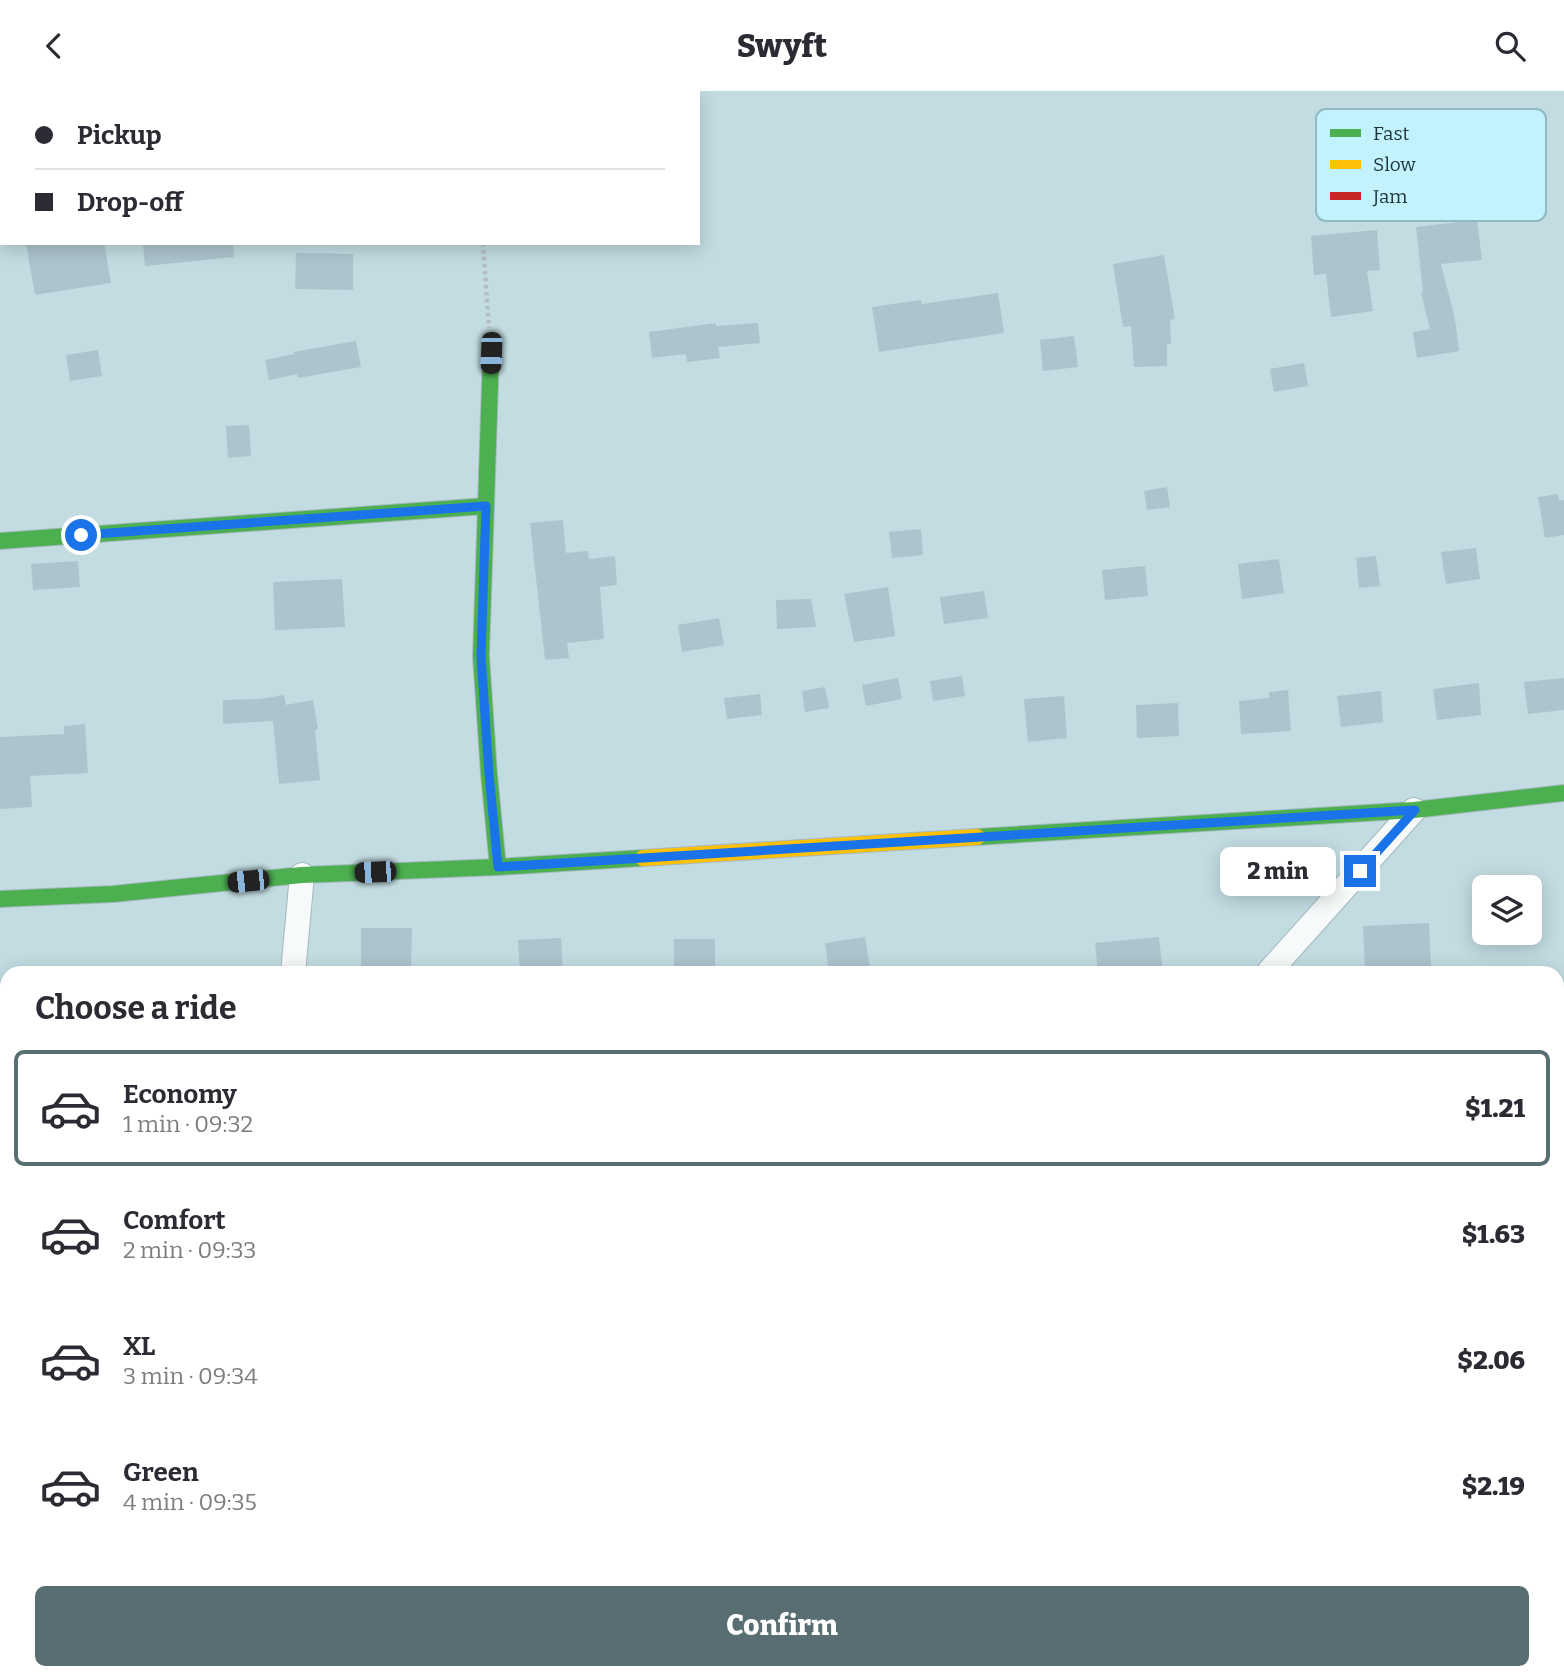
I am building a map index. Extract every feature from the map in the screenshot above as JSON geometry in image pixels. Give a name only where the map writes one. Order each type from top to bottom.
[{"type":"street","points":[[491,353],[481,656],[498,867]]},
{"type":"street","points":[[0,541],[486,506]]},
{"type":"street","points":[[0,899],[113,894],[302,876],[498,867],[1415,810],[1564,793]]},
{"type":"street","points":[[1274,966],[1415,810]]},
{"type":"street","points":[[294,966],[302,876]]},
{"type":"path","points":[[483,245],[491,353]]},
{"type":"building","points":[[1477,221],[1482,260],[1441,264],[1455,319],[1459,351],[1417,358],[1413,332],[1430,329],[1421,293],[1416,227]]},
{"type":"building","points":[[1377,230],[1380,270],[1367,271],[1373,311],[1331,317],[1326,274],[1314,275],[1311,236]]},
{"type":"building","points":[[26,245],[104,245],[111,283],[35,295]]},
{"type":"building","points":[[143,245],[233,245],[234,257],[145,266]]},
{"type":"building","points":[[296,253],[353,254],[353,290],[295,289]]},
{"type":"building","points":[[1164,255],[1175,319],[1170,320],[1171,344],[1167,344],[1167,366],[1134,367],[1131,326],[1123,327],[1113,264]]},
{"type":"building","points":[[998,293],[1004,333],[879,352],[872,307],[921,300],[922,304]]},
{"type":"building","points":[[716,323],[716,326],[758,323],[760,343],[718,347],[720,358],[687,362],[686,354],[652,358],[649,332]]},
{"type":"building","points":[[1074,336],[1078,367],[1043,371],[1040,340]]},
{"type":"building","points":[[356,341],[361,367],[269,380],[265,360],[294,354],[293,352]]},
{"type":"building","points":[[98,350],[102,376],[70,381],[66,355]]},
{"type":"building","points":[[1304,363],[1308,386],[1274,392],[1270,369]]},
{"type":"building","points":[[249,425],[251,456],[228,458],[226,426]]},
{"type":"building","points":[[1167,487],[1170,507],[1147,510],[1144,491]]},
{"type":"building","points":[[1558,494],[1559,501],[1564,500],[1564,535],[1545,538],[1538,497]]},
{"type":"building","points":[[563,520],[566,553],[588,551],[589,559],[615,556],[617,585],[600,587],[604,639],[567,643],[569,658],[545,660],[530,523]]},
{"type":"building","points":[[921,529],[923,555],[892,558],[889,532]]},
{"type":"building","points":[[1476,548],[1480,579],[1446,584],[1441,552]]},
{"type":"building","points":[[1376,556],[1380,586],[1359,588],[1356,558]]},
{"type":"building","points":[[1279,559],[1284,593],[1242,599],[1238,564]]},
{"type":"building","points":[[78,561],[80,587],[33,590],[31,564]]},
{"type":"building","points":[[1145,566],[1148,596],[1105,600],[1102,570]]},
{"type":"building","points":[[342,579],[345,627],[275,630],[273,582]]},
{"type":"building","points":[[888,587],[895,636],[854,642],[844,594]]},
{"type":"building","points":[[984,591],[988,618],[944,624],[940,597]]},
{"type":"building","points":[[811,599],[816,627],[777,629],[776,600]]},
{"type":"building","points":[[719,618],[724,645],[682,652],[678,625]]},
{"type":"building","points":[[962,676],[965,696],[933,701],[930,681]]},
{"type":"building","points":[[898,678],[902,699],[866,706],[862,685]]},
{"type":"building","points":[[1564,678],[1564,710],[1528,714],[1524,682]]},
{"type":"building","points":[[1479,683],[1481,715],[1437,720],[1433,689]]},
{"type":"building","points":[[825,687],[829,708],[805,712],[802,691]]},
{"type":"building","points":[[1288,690],[1291,731],[1241,734],[1239,701],[1269,698],[1269,692]]},
{"type":"building","points":[[1381,691],[1383,722],[1341,727],[1337,696]]},
{"type":"building","points":[[760,694],[762,715],[727,719],[724,698]]},
{"type":"building","points":[[284,695],[286,705],[313,700],[318,729],[315,730],[320,780],[279,784],[273,721],[223,724],[223,700]]},
{"type":"building","points":[[1064,696],[1067,738],[1028,742],[1024,699]]},
{"type":"building","points":[[1178,703],[1179,736],[1137,738],[1136,705]]},
{"type":"building","points":[[85,724],[88,773],[30,776],[32,807],[0,809],[0,737],[64,734],[64,726]]},
{"type":"building","points":[[1429,923],[1431,966],[1365,966],[1363,926]]},
{"type":"building","points":[[361,928],[412,928],[411,966],[361,966]]},
{"type":"building","points":[[865,937],[870,966],[828,966],[825,943]]},
{"type":"building","points":[[1159,937],[1162,966],[1097,966],[1095,943]]},
{"type":"building","points":[[561,938],[563,966],[520,966],[518,940]]},
{"type":"building","points":[[674,939],[715,939],[715,966],[674,966]]},
{"type":"traffic: fast","points":[[491,353],[481,656],[498,867]]},
{"type":"traffic: fast","points":[[0,541],[486,506]]},
{"type":"traffic: fast","points":[[977,837],[1414,810],[1564,793]]},
{"type":"traffic: fast","points":[[0,899],[113,894],[302,875],[643,858]]},
{"type":"traffic: slow","points":[[643,858],[977,837]]},
{"type":"route","points":[[81,535],[486,506],[481,656],[498,867],[1415,810],[1360,871]]}]
